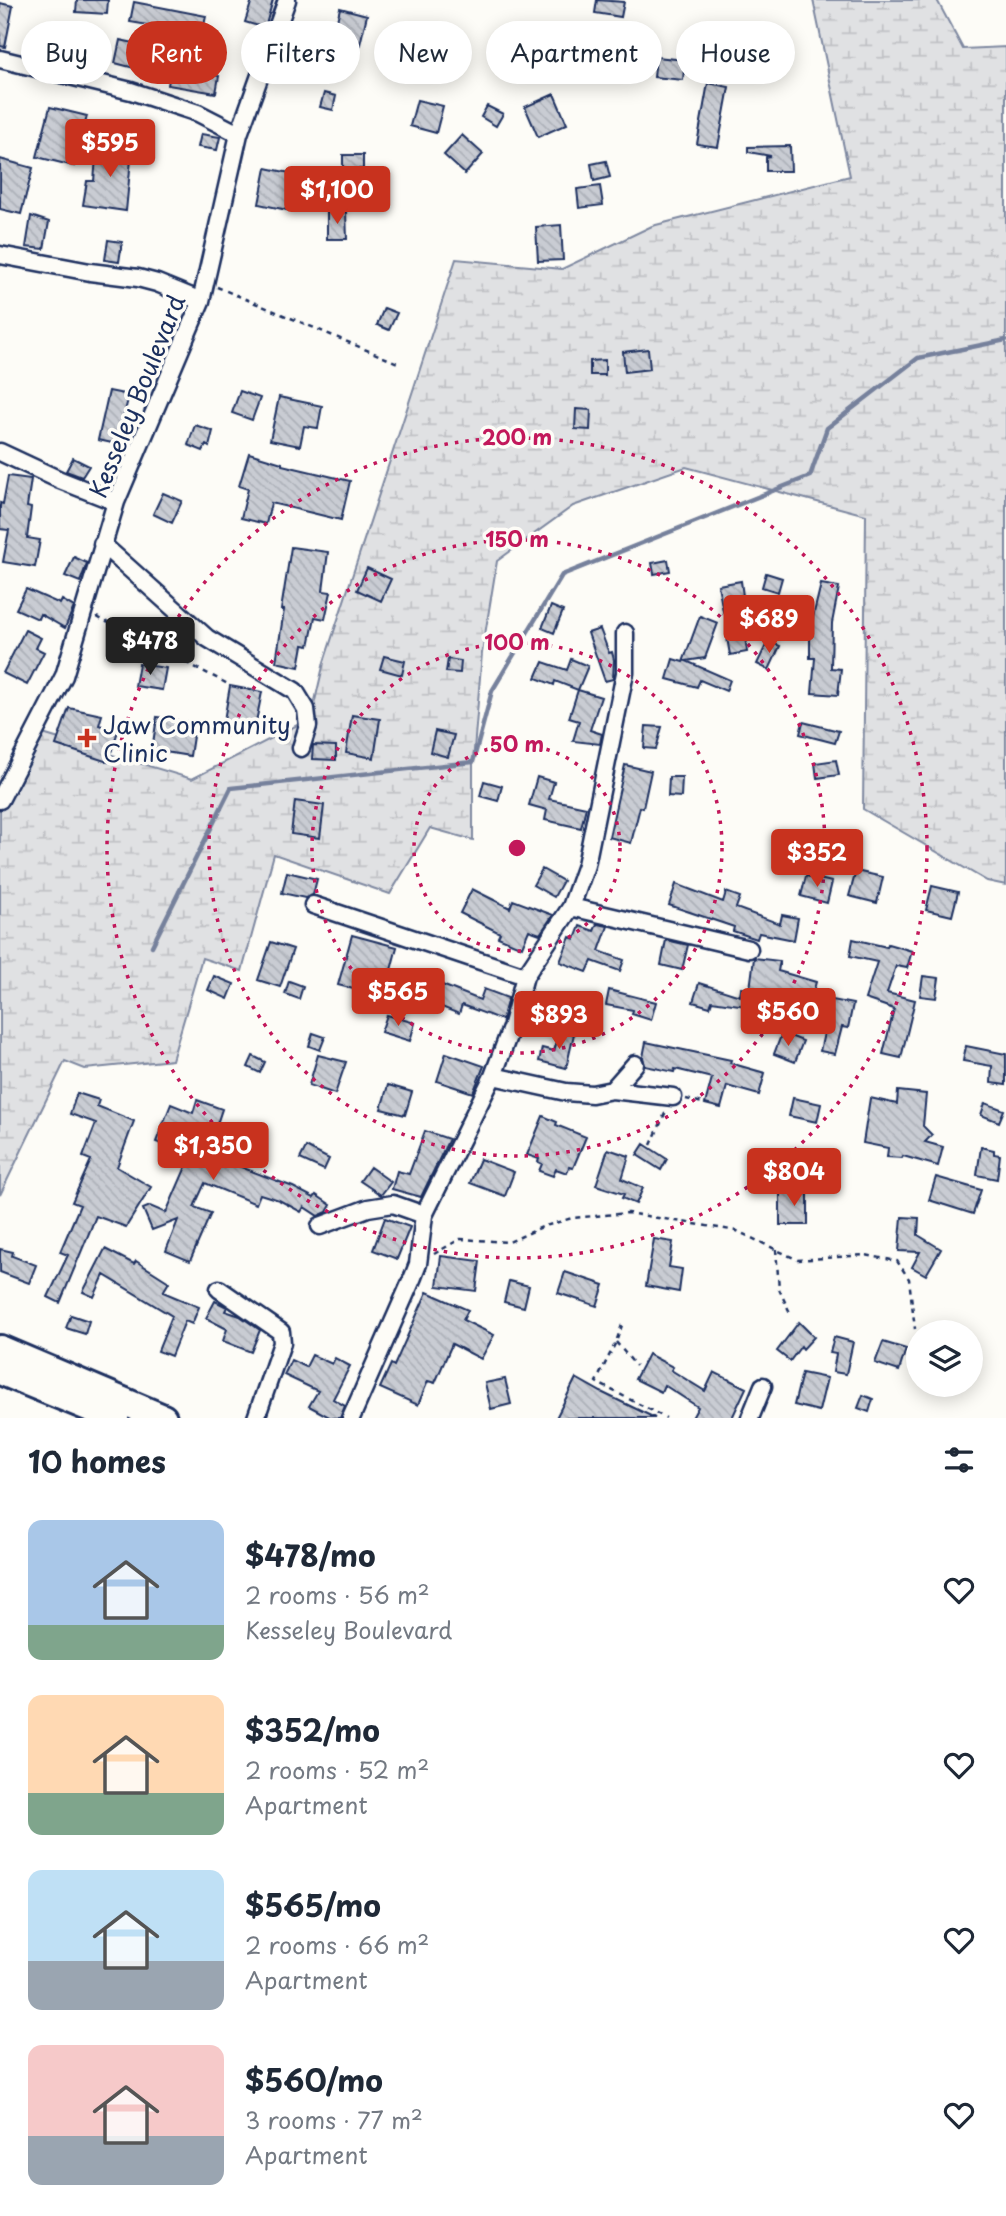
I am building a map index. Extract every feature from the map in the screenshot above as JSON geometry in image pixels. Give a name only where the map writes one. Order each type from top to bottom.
[{"type":"main road","points":[[0,1349],[163,1418]]},
{"type":"main road","points":[[0,1371],[114,1418]]},
{"type":"street","name":"Kesseley Boulevard","points":[[0,800],[64,676],[116,502],[201,301],[239,134],[287,0]]},
{"type":"street","points":[[0,59],[131,91],[198,113],[239,134]]},
{"type":"street","points":[[0,255],[138,278],[201,301]]},
{"type":"street","points":[[0,452],[116,502]]},
{"type":"street","points":[[102,544],[207,638],[295,691],[306,709],[308,726],[301,748]]},
{"type":"street","points":[[351,1418],[375,1360],[404,1302],[418,1264],[424,1215],[493,1076],[511,1028],[525,976],[571,907],[586,864],[620,699],[625,673],[625,633]]},
{"type":"street","points":[[313,905],[525,976]]},
{"type":"street","points":[[571,907],[749,949]]},
{"type":"street","points":[[612,1090],[635,1064]]},
{"type":"street","points":[[493,1076],[566,1092],[592,1094],[612,1090],[673,1097]]},
{"type":"street","points":[[320,1226],[368,1208],[393,1204],[424,1215]]},
{"type":"street","points":[[219,1289],[281,1332],[282,1343],[256,1418]]},
{"type":"street","points":[[750,1418],[763,1386]]},
{"type":"path","points":[[205,282],[400,364]]},
{"type":"path","points":[[83,610],[228,684]]},
{"type":"path","points":[[418,1264],[460,1239],[509,1242],[542,1227],[572,1218],[628,1213],[737,1231],[798,1260],[865,1255],[897,1261],[909,1279],[914,1320]]},
{"type":"path","points":[[776,1249],[779,1289],[791,1315]]},
{"type":"path","points":[[622,1325],[596,1382],[666,1418]]},
{"type":"path","points":[[616,1342],[636,1366]]},
{"type":"green space","points":[[813,0],[937,0],[963,49],[1006,47],[1006,885],[987,881],[863,809],[866,515],[686,467],[573,506],[497,561],[482,653],[473,762],[473,840],[430,828],[390,894],[274,854],[242,971],[202,958],[172,1060],[85,1069],[65,1061],[0,1195],[0,800],[36,732],[192,779],[311,718],[324,662],[456,259],[562,269],[652,226],[850,176]]},
{"type":"building","points":[[77,0],[108,0],[107,14],[76,12]]},
{"type":"building","points":[[252,0],[273,0],[267,21],[245,21]]},
{"type":"building","points":[[597,0],[624,2],[621,17],[595,13]]},
{"type":"building","points":[[134,2],[206,16],[205,21],[130,21]]},
{"type":"building","points":[[0,3],[13,6],[5,47],[0,46]]},
{"type":"building","points":[[340,8],[367,15],[360,44],[360,21],[337,21]]},
{"type":"building","points":[[120,40],[126,41],[126,66],[115,63]]},
{"type":"building","points":[[662,58],[676,59],[676,79],[662,78]]},
{"type":"building","points":[[168,84],[218,84],[216,93]]},
{"type":"building","points":[[708,84],[729,87],[718,147],[697,144]]},
{"type":"building","points":[[324,93],[336,96],[333,110],[320,107]]},
{"type":"building","points":[[554,94],[567,124],[538,137],[525,107]]},
{"type":"building","points":[[417,100],[443,106],[436,133],[410,126]]},
{"type":"building","points":[[487,106],[503,114],[496,126],[481,117]]},
{"type":"building","points":[[50,107],[87,116],[74,166],[37,157]]},
{"type":"building","points":[[201,134],[220,137],[217,150],[198,147]]},
{"type":"building","points":[[462,135],[483,154],[465,174],[444,155]]},
{"type":"building","points":[[97,146],[132,149],[126,211],[83,205],[87,181],[94,181]]},
{"type":"building","points":[[790,146],[791,171],[766,171],[766,157],[771,156],[748,152],[748,147]]},
{"type":"building","points":[[343,155],[363,155],[363,169],[343,169]]},
{"type":"building","points":[[0,159],[33,168],[21,214],[0,209]]},
{"type":"building","points":[[606,161],[610,177],[594,181],[591,164]]},
{"type":"building","points":[[266,168],[295,174],[287,210],[259,204]]},
{"type":"building","points":[[600,186],[603,205],[579,208],[577,189]]},
{"type":"building","points":[[327,212],[346,212],[347,239],[327,239]]},
{"type":"building","points":[[31,216],[49,222],[44,249],[26,247]]},
{"type":"building","points":[[561,225],[563,260],[538,261],[536,227]]},
{"type":"building","points":[[108,240],[122,242],[119,262],[105,260]]},
{"type":"building","points":[[384,308],[397,313],[389,330],[377,325]]},
{"type":"building","points":[[648,349],[650,369],[625,372],[623,352]]},
{"type":"building","points":[[605,360],[605,375],[590,375],[590,361]]},
{"type":"building","points":[[109,391],[129,395],[117,444],[98,440]]},
{"type":"building","points":[[240,391],[260,398],[252,420],[232,413]]},
{"type":"building","points":[[279,397],[322,406],[318,428],[304,426],[300,446],[270,440]]},
{"type":"building","points":[[576,409],[591,410],[590,430],[575,429]]},
{"type":"building","points":[[195,425],[213,431],[209,447],[206,445],[203,451],[188,445]]},
{"type":"building","points":[[249,453],[282,465],[350,481],[341,520],[271,503],[266,524],[241,518],[248,489],[239,486]]},
{"type":"building","points":[[73,458],[89,466],[82,477],[66,471]]},
{"type":"building","points":[[8,476],[31,479],[27,538],[40,540],[35,567],[3,562],[9,530],[0,529],[0,503],[3,504]]},
{"type":"building","points":[[163,493],[182,501],[172,523],[153,514]]},
{"type":"building","points":[[291,547],[328,552],[323,591],[331,592],[325,619],[315,617],[309,646],[303,645],[299,667],[276,662]]},
{"type":"building","points":[[74,557],[87,563],[80,582],[65,576]]},
{"type":"building","points":[[668,560],[670,571],[654,574],[652,563]]},
{"type":"building","points":[[367,568],[391,579],[381,601],[357,590]]},
{"type":"building","points":[[766,573],[782,578],[778,592],[762,587]]},
{"type":"building","points":[[741,581],[745,611],[731,615],[728,599],[723,611],[718,585]]},
{"type":"building","points":[[821,584],[839,587],[832,623],[831,668],[841,669],[838,695],[812,693],[815,658],[810,658],[810,629]]},
{"type":"building","points":[[26,589],[60,604],[62,600],[74,607],[65,628],[40,614],[38,619],[16,609]]},
{"type":"building","points":[[551,606],[563,611],[554,633],[542,628]]},
{"type":"building","points":[[700,616],[718,623],[705,658],[686,661],[730,680],[726,691],[700,680],[697,687],[667,679],[673,659],[683,662]]},
{"type":"building","points":[[600,629],[614,660],[613,679],[605,681],[588,633]]},
{"type":"building","points":[[25,630],[41,638],[36,648],[44,652],[27,685],[3,673]]},
{"type":"building","points":[[745,636],[747,652],[730,655],[727,638]]},
{"type":"building","points":[[768,641],[780,646],[769,670],[757,664]]},
{"type":"building","points":[[384,656],[405,661],[402,675],[380,669]]},
{"type":"building","points":[[448,659],[461,661],[460,673],[446,672]]},
{"type":"building","points":[[571,659],[588,666],[578,690],[555,681],[554,685],[536,678],[543,662],[567,670]]},
{"type":"building","points":[[139,664],[166,668],[162,690],[135,686]]},
{"type":"building","points":[[230,686],[262,692],[254,732],[223,726]]},
{"type":"building","points":[[578,690],[601,697],[590,730],[602,734],[600,744],[573,741],[579,721],[569,718]]},
{"type":"building","name":"Jaw Community Clinic","points":[[69,708],[102,715],[99,725],[118,731],[108,762],[56,745]]},
{"type":"building","points":[[352,715],[380,719],[374,758],[346,753]]},
{"type":"building","points":[[157,717],[195,723],[190,756],[152,750]]},
{"type":"building","points":[[803,722],[839,731],[835,743],[800,734]]},
{"type":"building","points":[[646,726],[662,727],[656,749],[644,748]]},
{"type":"building","points":[[435,731],[454,735],[448,757],[430,752]]},
{"type":"building","points":[[313,745],[336,746],[336,760],[312,759]]},
{"type":"building","points":[[836,760],[839,775],[817,778],[815,763]]},
{"type":"building","points":[[625,765],[651,771],[643,808],[640,807],[631,843],[609,837]]},
{"type":"building","points":[[537,777],[554,782],[549,799],[586,807],[581,828],[545,820],[547,810],[529,805]]},
{"type":"building","points":[[669,777],[682,777],[681,797],[668,796]]},
{"type":"building","points":[[484,781],[502,786],[498,801],[480,796]]},
{"type":"building","points":[[295,801],[324,805],[320,838],[291,834]]},
{"type":"building","points":[[542,869],[563,881],[554,897],[533,885]]},
{"type":"building","points":[[856,871],[883,877],[877,903],[849,896]]},
{"type":"building","points":[[287,872],[317,879],[313,895],[305,898],[282,893]]},
{"type":"building","points":[[806,876],[832,882],[827,903],[801,896]]},
{"type":"building","points":[[676,884],[723,902],[726,892],[740,897],[736,908],[780,924],[782,915],[798,918],[794,940],[759,933],[757,939],[733,931],[734,927],[669,905]]},
{"type":"building","points":[[932,886],[958,892],[952,916],[926,910]]},
{"type":"building","points":[[472,889],[510,908],[513,900],[553,915],[540,934],[529,930],[522,947],[498,937],[500,933],[460,913]]},
{"type":"building","points":[[597,924],[608,926],[599,951],[624,960],[620,971],[592,961],[587,972],[560,962],[570,937],[575,939],[580,926],[594,931]]},
{"type":"building","points":[[352,935],[397,947],[384,997],[338,985]]},
{"type":"building","points":[[853,939],[912,951],[907,968],[896,966],[887,993],[915,1000],[901,1058],[883,1054],[894,1009],[865,999],[877,962],[850,956]]},
{"type":"building","points":[[666,940],[688,945],[682,970],[661,965]]},
{"type":"building","points":[[271,942],[293,949],[280,987],[258,980]]},
{"type":"building","points":[[754,958],[780,961],[778,971],[816,982],[812,996],[853,1004],[848,1028],[842,1027],[835,1054],[820,1051],[826,1016],[774,1001],[773,1010],[712,1001],[710,1007],[693,1002],[699,983],[740,996],[741,988],[750,989]]},
{"type":"building","points":[[214,976],[234,984],[228,999],[208,990]]},
{"type":"building","points":[[923,976],[939,978],[936,998],[920,996]]},
{"type":"building","points":[[289,981],[303,986],[299,999],[285,994]]},
{"type":"building","points":[[437,983],[480,1000],[484,989],[508,998],[502,1020],[462,1005],[459,1014],[429,1002]]},
{"type":"building","points":[[609,990],[656,1002],[651,1020],[632,1014],[633,1010],[606,1005]]},
{"type":"building","points":[[387,1015],[415,1023],[410,1041],[381,1032]]},
{"type":"building","points":[[560,1030],[574,1034],[566,1068],[539,1061],[542,1048],[554,1051]]},
{"type":"building","points":[[313,1033],[325,1037],[320,1050],[309,1046]]},
{"type":"building","points":[[782,1033],[803,1041],[795,1062],[774,1054]]},
{"type":"building","points":[[646,1042],[731,1060],[730,1063],[765,1073],[759,1095],[727,1086],[721,1108],[705,1104],[712,1078],[675,1069],[674,1072],[645,1066],[643,1057]]},
{"type":"building","points":[[966,1046],[1006,1054],[1006,1085],[991,1083],[992,1066],[963,1061]]},
{"type":"building","points":[[446,1053],[484,1066],[473,1093],[437,1081]]},
{"type":"building","points":[[318,1055],[346,1062],[335,1094],[309,1085]]},
{"type":"building","points":[[253,1056],[265,1062],[260,1073],[248,1067]]},
{"type":"building","points":[[388,1085],[412,1092],[405,1115],[381,1109]]},
{"type":"building","points":[[898,1091],[926,1094],[923,1126],[932,1135],[925,1142],[943,1147],[938,1166],[903,1156],[887,1157],[888,1148],[863,1143],[870,1098],[897,1104]]},
{"type":"building","points":[[77,1093],[99,1100],[97,1106],[134,1121],[117,1167],[151,1187],[126,1227],[96,1216],[60,1303],[48,1297],[68,1255],[60,1252],[80,1205],[72,1202],[91,1160],[83,1157],[96,1123],[70,1114]]},
{"type":"building","points":[[793,1098],[821,1104],[817,1122],[789,1116]]},
{"type":"building","points":[[197,1100],[222,1109],[207,1154],[293,1187],[314,1198],[316,1195],[331,1205],[327,1212],[318,1216],[304,1207],[301,1212],[279,1200],[260,1194],[256,1204],[205,1183],[194,1207],[211,1213],[190,1261],[166,1251],[178,1220],[152,1230],[143,1209],[150,1206],[166,1213],[201,1132],[181,1126],[172,1148],[156,1142],[171,1104],[193,1113]]},
{"type":"building","points":[[985,1103],[1004,1110],[999,1122],[981,1115]]},
{"type":"building","points":[[543,1116],[557,1122],[556,1125],[586,1137],[573,1168],[569,1167],[567,1173],[556,1169],[553,1176],[539,1171],[542,1164],[538,1162],[539,1159],[527,1155]]},
{"type":"building","points":[[425,1131],[449,1139],[421,1197],[392,1189],[397,1171],[409,1174]]},
{"type":"building","points":[[644,1144],[667,1159],[661,1170],[637,1155]]},
{"type":"building","points":[[306,1147],[329,1159],[324,1170],[300,1159]]},
{"type":"building","points":[[981,1147],[994,1150],[994,1154],[1000,1155],[997,1179],[977,1175]]},
{"type":"building","points":[[608,1149],[629,1156],[622,1179],[643,1188],[636,1204],[622,1198],[624,1194],[596,1185]]},
{"type":"building","points":[[480,1159],[514,1172],[505,1196],[470,1183]]},
{"type":"building","points":[[370,1167],[391,1182],[381,1195],[360,1181]]},
{"type":"building","points":[[936,1177],[981,1190],[973,1214],[929,1200]]},
{"type":"building","points":[[780,1191],[808,1191],[808,1225],[780,1225]]},
{"type":"building","points":[[902,1217],[919,1218],[918,1235],[941,1249],[926,1275],[912,1267],[920,1252],[899,1251]]},
{"type":"building","points":[[385,1218],[410,1227],[397,1259],[373,1250]]},
{"type":"building","points":[[654,1239],[673,1242],[669,1267],[682,1269],[679,1292],[646,1286]]},
{"type":"building","points":[[0,1249],[13,1252],[12,1256],[36,1265],[29,1283],[0,1272]]},
{"type":"building","points":[[105,1249],[134,1264],[136,1261],[169,1282],[163,1292],[199,1307],[192,1324],[185,1321],[171,1356],[158,1351],[172,1316],[104,1275],[94,1297],[83,1292]]},
{"type":"building","points":[[441,1256],[480,1261],[476,1291],[437,1286]]},
{"type":"building","points":[[565,1272],[604,1285],[597,1306],[558,1293]]},
{"type":"building","points":[[509,1281],[529,1286],[524,1307],[504,1302]]},
{"type":"building","points":[[427,1292],[468,1310],[463,1320],[494,1335],[481,1359],[452,1344],[435,1383],[428,1381],[418,1405],[380,1388],[391,1364],[394,1366]]},
{"type":"building","points":[[215,1301],[227,1307],[225,1311],[240,1316],[260,1330],[251,1352],[223,1341],[227,1329],[206,1318]]},
{"type":"building","points":[[71,1315],[89,1321],[85,1334],[66,1328]]},
{"type":"building","points":[[799,1322],[814,1337],[803,1349],[801,1346],[790,1361],[777,1351]]},
{"type":"building","points":[[834,1337],[853,1342],[846,1374],[833,1372],[836,1354],[830,1353]]},
{"type":"building","points":[[883,1342],[906,1349],[899,1371],[875,1363]]},
{"type":"building","points":[[648,1354],[673,1367],[671,1370],[705,1391],[714,1372],[746,1388],[732,1418],[692,1418],[698,1407],[664,1385],[661,1392],[635,1379]]},
{"type":"building","points":[[312,1355],[332,1364],[335,1358],[350,1366],[333,1399],[345,1406],[340,1418],[331,1418],[309,1406],[318,1391],[284,1375],[291,1360],[306,1367]]},
{"type":"building","points":[[802,1373],[827,1378],[819,1411],[794,1405]]},
{"type":"building","points":[[576,1378],[601,1392],[655,1418],[556,1418]]},
{"type":"building","points":[[505,1379],[511,1404],[491,1409],[485,1383]]},
{"type":"building","points":[[863,1395],[873,1399],[869,1412],[858,1408]]},
{"type":"waterway","points":[[152,946],[231,788],[473,762],[492,691],[562,575],[810,476],[827,428],[918,358],[1006,340]]},
{"type":"place","name":"Jaw Community Clinic","points":[[87,738]]}]
